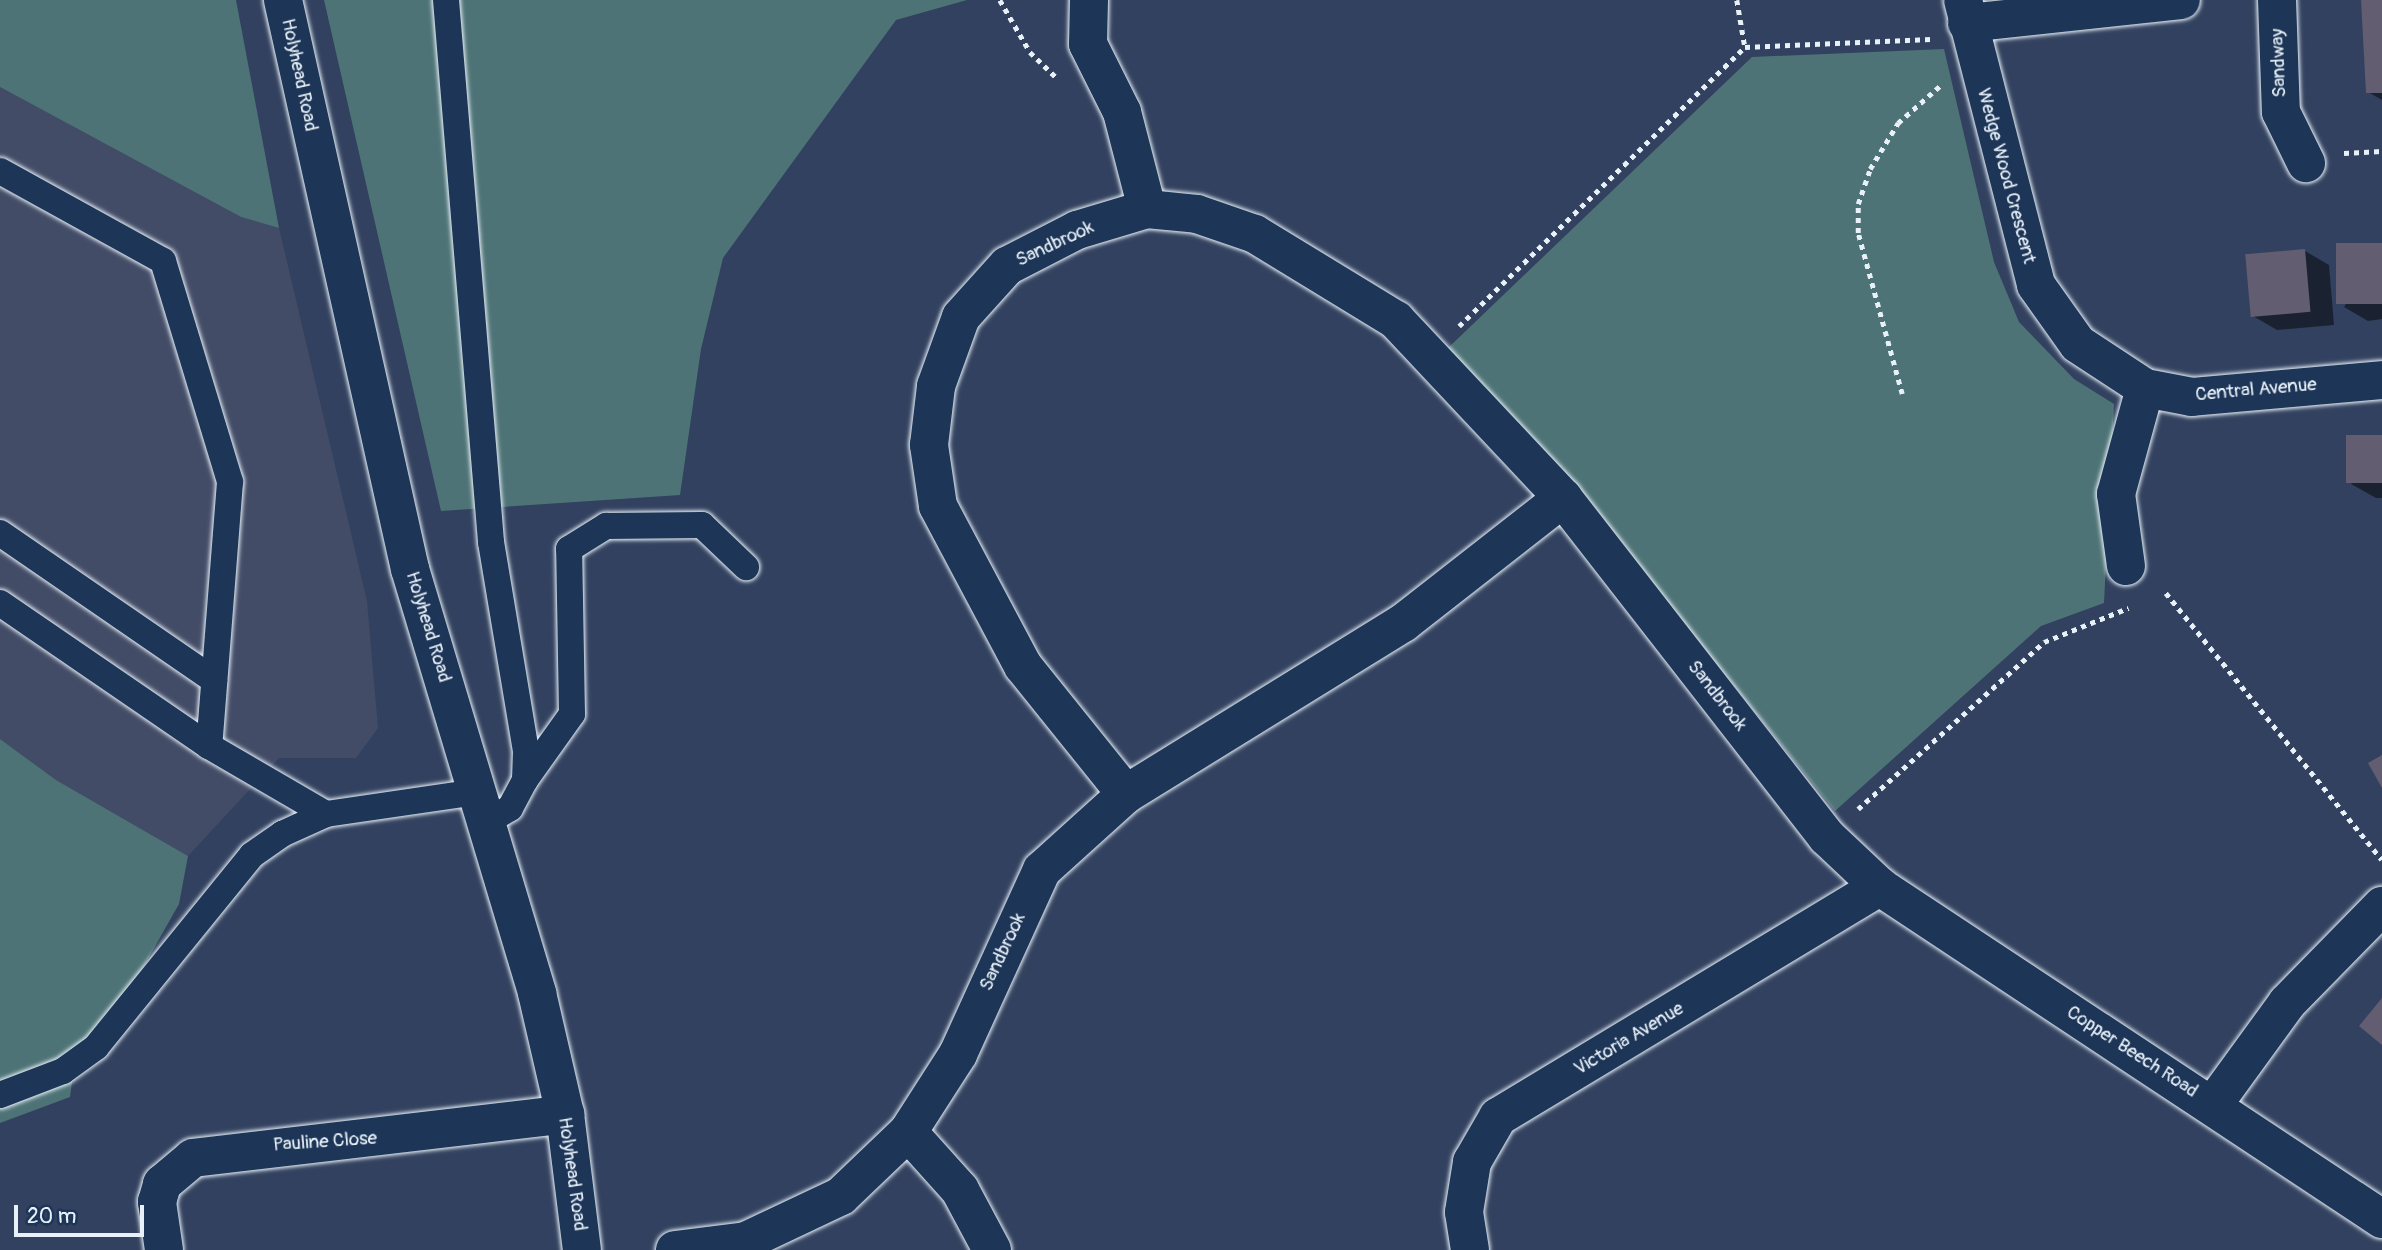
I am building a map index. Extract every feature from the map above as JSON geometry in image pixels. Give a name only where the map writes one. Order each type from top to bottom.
[{"type":"street","name":"Holyhead Road","points":[[283,0],[410,569],[482,807],[565,1114],[582,1250]]},
{"type":"street","points":[[1089,0],[1088,44],[1122,112],[1147,209]]},
{"type":"street","points":[[1967,20],[2181,0]]},
{"type":"street","name":"Sandway","points":[[2277,0],[2281,112],[2306,163]]},
{"type":"street","name":"Wedge Wood Crescent","points":[[1967,20],[2036,285],[2078,344],[2145,388]]},
{"type":"street","name":"Sandbrook","points":[[1126,794],[1023,666],[938,506],[929,444],[936,386],[961,317],[1007,266],[1077,230],[1147,209],[1197,214],[1255,234],[1335,277],[1396,320],[1563,498],[1827,837],[1880,887]]},
{"type":"street","name":"Central Avenue","points":[[2145,388],[2192,397],[2382,380]]},
{"type":"street","points":[[2126,566],[2116,495],[2145,388]]},
{"type":"street","name":"Sandbrook","points":[[676,1250],[746,1241],[841,1196],[908,1132],[958,1054],[1042,870],[1126,794],[1403,623],[1563,498]]},
{"type":"street","name":"Copper Beech Road","points":[[1880,887],[2382,1219]]},
{"type":"street","name":"Victoria Avenue","points":[[1470,1250],[1464,1212],[1472,1162],[1498,1117],[1880,887]]},
{"type":"street","points":[[2213,1105],[2287,1003],[2382,906]]},
{"type":"street","name":"Pauline Close","points":[[164,1250],[157,1202],[162,1184],[193,1158],[565,1114]]},
{"type":"street","points":[[908,1132],[960,1189],[992,1250]]},
{"type":"lane","points":[[446,0],[491,542],[525,780]]},
{"type":"lane","points":[[0,171],[163,261],[230,482],[209,746]]},
{"type":"lane","points":[[0,1095],[63,1071],[96,1047],[251,855],[326,814],[510,808],[525,780],[572,714],[569,549],[606,526],[702,525],[746,567]]},
{"type":"lane","points":[[0,533],[214,680]]},
{"type":"lane","points":[[0,603],[209,746],[326,814]]},
{"type":"path","points":[[1000,0],[1030,52],[1067,88]]},
{"type":"path","points":[[1737,0],[1745,47]]},
{"type":"path","points":[[1430,354],[1745,47],[1967,20]]},
{"type":"path","points":[[1902,394],[1858,233],[1858,204],[1870,169],[1898,123],[1953,80]]},
{"type":"path","points":[[1827,837],[2044,642],[2129,608],[2126,566]]},
{"type":"path","points":[[2166,593],[2382,860]]},
{"type":"shaded area","points":[[0,87],[241,217],[279,228],[367,601],[378,728],[356,758],[279,758],[188,856],[56,780],[0,739]]},
{"type":"green space","points":[[0,0],[236,0],[279,228],[241,217],[0,87]]},
{"type":"green space","points":[[324,0],[967,0],[896,20],[723,258],[701,349],[680,495],[441,511]]},
{"type":"green space","points":[[1944,49],[1994,262],[2019,322],[2074,379],[2114,404],[2104,603],[2041,626],[1835,811],[1634,562],[1448,348],[1752,57]]},
{"type":"green space","points":[[0,739],[56,780],[188,856],[179,904],[128,994],[76,1051],[70,1097],[0,1123]]},
{"type":"building","points":[[2361,0],[2382,0],[2382,93],[2366,93]]},
{"type":"building","points":[[2336,243],[2382,243],[2382,304],[2336,304]]},
{"type":"building","points":[[2305,249],[2310,312],[2251,317],[2245,254]]},
{"type":"building","points":[[2346,435],[2382,435],[2382,483],[2346,483]]},
{"type":"building","points":[[2382,755],[2382,788],[2368,763]]},
{"type":"building","points":[[2382,998],[2382,1045],[2359,1026]]}]
